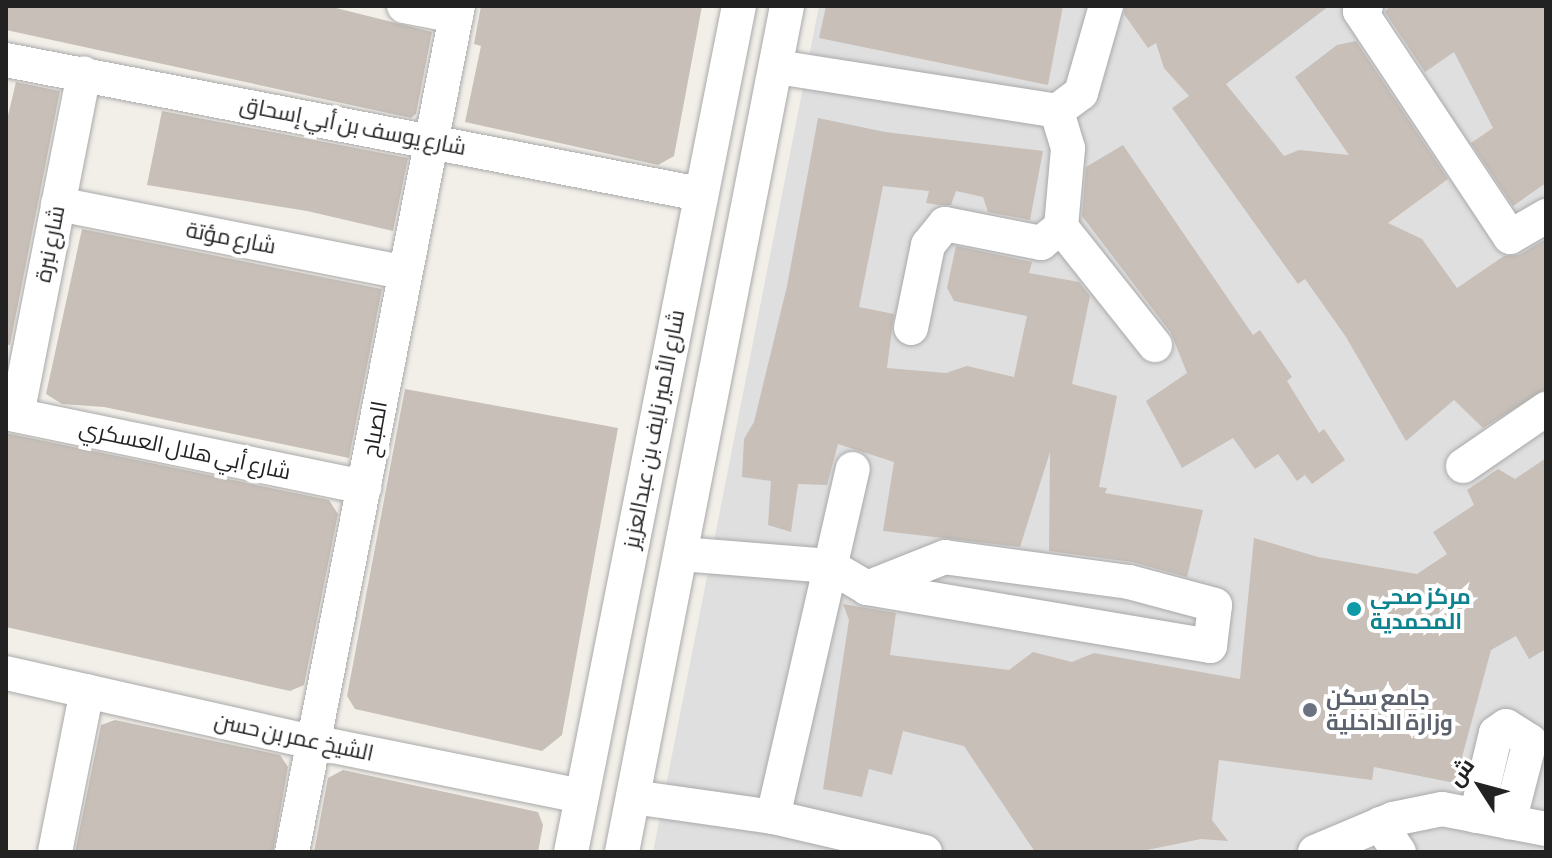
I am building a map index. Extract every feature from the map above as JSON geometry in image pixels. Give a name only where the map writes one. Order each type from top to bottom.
[{"type":"street","points":[[404,6],[457,11]]},
{"type":"street","name":"شارع الأمير نايف بن عبدالعزيز","points":[[571,852],[739,6]]},
{"type":"street","points":[[622,852],[787,6]]},
{"type":"street","points":[[777,67],[1057,111],[1081,93],[1106,6]]},
{"type":"street","points":[[1366,6],[1360,11],[1510,237],[1546,216]]},
{"type":"street","name":"الصباح","points":[[292,852],[403,272],[457,11]]},
{"type":"street","name":"شارع يوسف بن أبي إسحاق","points":[[6,60],[700,194]]},
{"type":"street","name":"شارع نبرة","points":[[12,414],[84,74]]},
{"type":"street","points":[[1057,111],[1068,148],[1061,227],[1155,345]]},
{"type":"street","name":"شارع مؤتة","points":[[58,204],[403,272]]},
{"type":"street","points":[[911,328],[928,245],[945,224],[1041,243],[1061,227]]},
{"type":"street","points":[[1463,466],[1546,409]]},
{"type":"street","name":"شارع أبي هلال العسكري","points":[[12,414],[364,487]]},
{"type":"street","points":[[773,817],[853,469]]},
{"type":"street","points":[[681,554],[830,566],[867,588],[1210,646],[1215,605],[1129,582],[945,557],[867,588]]},
{"type":"street","name":"الشيخ عمر بن حسن","points":[[6,673],[313,742],[582,796]]},
{"type":"street","points":[[55,852],[87,691]]},
{"type":"street","points":[[1476,816],[1496,733],[1506,726],[1530,741],[1509,822]]},
{"type":"street","points":[[633,797],[773,817],[878,847],[925,852]]},
{"type":"street","points":[[1315,852],[1390,838],[1442,809],[1546,829]]},
{"type":"shaded area","points":[[819,6],[1546,6],[1546,852],[653,852]]},
{"type":"building","points":[[6,6],[328,6],[432,32],[416,114],[411,118],[6,30]]},
{"type":"building","points":[[481,6],[702,6],[674,156],[658,165],[465,122],[481,46],[474,44]]},
{"type":"building","points":[[826,6],[1063,6],[1048,85],[819,38]]},
{"type":"building","points":[[1125,6],[1329,6],[1226,84],[1284,156],[1299,150],[1349,155],[1295,77],[1337,45],[1356,41],[1448,179],[1388,223],[1422,239],[1457,288],[1504,256],[1519,255],[1546,239],[1546,389],[1483,428],[1454,400],[1406,441],[1346,337],[1305,279],[1298,284],[1172,108],[1189,96],[1164,68],[1156,43],[1148,48],[1124,14]]},
{"type":"building","points":[[1390,6],[1546,6],[1546,183],[1513,206],[1471,143],[1493,128],[1454,52],[1425,72],[1385,12]]},
{"type":"building","points":[[16,82],[60,91],[10,345],[6,344],[6,124]]},
{"type":"building","points":[[162,111],[408,158],[393,231],[307,211],[147,185]]},
{"type":"building","points":[[818,118],[885,132],[1043,151],[1030,220],[988,212],[983,197],[956,191],[951,205],[939,205],[926,203],[929,191],[883,186],[859,307],[894,314],[887,368],[946,373],[967,366],[1014,377],[1027,316],[954,301],[947,288],[956,246],[1032,262],[1029,273],[1079,282],[1090,296],[1072,384],[1117,396],[1099,487],[1107,488],[1105,493],[1203,510],[1187,577],[1132,562],[1049,551],[1050,452],[1020,547],[883,531],[894,462],[838,444],[827,485],[798,484],[791,532],[768,525],[771,481],[742,477],[744,439],[754,422],[787,286]]},
{"type":"building","points":[[1123,145],[1253,335],[1260,330],[1292,377],[1287,381],[1319,433],[1324,429],[1345,460],[1312,484],[1305,475],[1297,481],[1278,454],[1255,469],[1233,438],[1182,468],[1146,401],[1187,373],[1171,333],[1082,216],[1086,167]]},
{"type":"building","points":[[82,229],[382,289],[349,458],[104,407],[62,404],[46,394]]},
{"type":"building","points":[[405,389],[618,428],[562,735],[542,751],[355,709],[347,696]]},
{"type":"building","points":[[6,433],[329,500],[338,514],[304,685],[290,691],[6,627]]},
{"type":"building","points":[[1546,458],[1546,649],[1529,659],[1516,636],[1491,650],[1455,783],[1374,767],[1372,780],[1219,760],[1212,820],[1228,841],[1201,839],[1137,852],[1035,852],[964,746],[903,731],[892,775],[869,769],[862,797],[823,789],[849,620],[843,604],[896,613],[890,655],[1009,670],[1033,652],[1072,662],[1094,653],[1240,679],[1254,538],[1318,557],[1417,574],[1447,554],[1433,532],[1474,505],[1467,490],[1498,469],[1515,479]]},
{"type":"building","points":[[115,720],[280,755],[288,767],[273,852],[75,852],[101,725]]},
{"type":"building","points":[[343,770],[538,812],[543,825],[538,852],[314,852],[328,778]]},
{"type":"place","name":"مركز صحي المحمدية","points":[[1354,609]]},
{"type":"place","name":"جامع سكن وزارة الداخلية","points":[[1310,710]]}]
